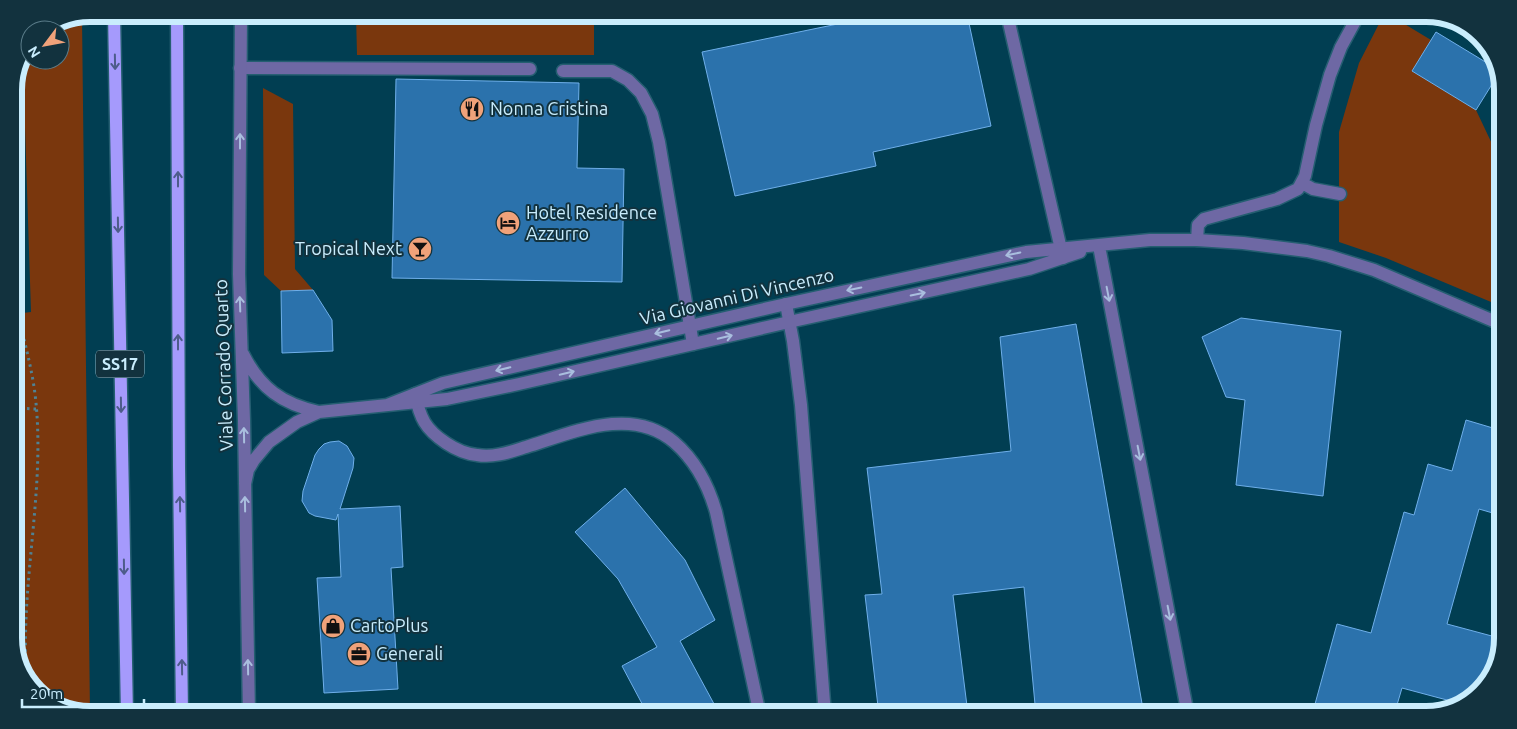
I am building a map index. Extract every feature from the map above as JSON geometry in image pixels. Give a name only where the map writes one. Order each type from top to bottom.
[{"type":"main road","name":"SS17","points":[[114,22],[127,706]]},
{"type":"main road","points":[[177,22],[182,706]]},
{"type":"street","name":"Viale Corrado Quarto","points":[[241,22],[239,274],[249,706]]},
{"type":"street","points":[[1009,22],[1062,253]]},
{"type":"street","points":[[1197,240],[1198,225],[1204,219],[1285,197],[1298,189],[1305,176],[1316,125],[1330,75],[1354,22]]},
{"type":"street","points":[[240,68],[530,69]]},
{"type":"street","points":[[564,71],[612,72],[628,80],[641,93],[652,114],[659,142],[694,344]]},
{"type":"street","points":[[1302,183],[1313,189],[1340,194]]},
{"type":"street","name":"Via Giovanni Di Vincenzo","points":[[245,484],[248,470],[269,442],[297,422],[319,412],[387,405],[415,398],[443,383],[786,304],[1026,252],[1062,253],[1099,246],[1150,240],[1197,240],[1291,249],[1351,262],[1494,321]]},
{"type":"street","points":[[1099,246],[1186,706]]},
{"type":"street","name":"Via Giovanni Di Vincenzo","points":[[415,398],[447,399],[465,396],[1029,269],[1062,253]]},
{"type":"street","points":[[786,304],[796,358],[801,405],[824,706]]},
{"type":"street","name":"Via Giovanni Di Vincenzo","points":[[242,352],[257,376],[271,392],[279,398],[298,406],[319,412]]},
{"type":"street","points":[[415,398],[420,416],[428,430],[452,447],[479,456],[497,455],[595,426],[624,423],[661,432],[679,446],[688,455],[700,473],[715,507],[758,706]]},
{"type":"path","points":[[23,339],[33,380],[36,409],[37,466],[25,657]]},
{"type":"path","points":[[23,408],[36,409]]},
{"type":"shaded area","points":[[356,22],[594,22],[594,55],[357,55]]},
{"type":"shaded area","points":[[1380,22],[1401,22],[1431,40],[1412,71],[1476,110],[1494,148],[1494,303],[1386,258],[1339,242],[1339,132],[1359,63]]},
{"type":"shaded area","points":[[82,23],[90,706],[69,703],[46,690],[34,676],[26,660],[23,643],[23,313],[31,312],[24,83],[26,70],[70,70],[70,26]]},
{"type":"shaded area","points":[[263,88],[293,104],[295,269],[313,290],[281,291],[264,275]]},
{"type":"building","points":[[847,22],[969,22],[991,126],[873,152],[876,166],[735,196],[702,52]]},
{"type":"building","points":[[1436,32],[1488,64],[1493,82],[1476,110],[1412,71]]},
{"type":"building","name":"Hotel Residence Azzurro","points":[[396,79],[579,83],[577,168],[624,169],[622,282],[392,278]]},
{"type":"building","points":[[313,290],[332,320],[333,351],[282,353],[281,291]]},
{"type":"building","points":[[1241,318],[1341,331],[1323,496],[1236,485],[1245,400],[1226,397],[1202,337]]},
{"type":"building","points":[[1076,324],[1142,706],[1035,706],[1024,587],[953,595],[967,706],[878,706],[865,595],[882,594],[867,468],[1011,451],[1000,337]]},
{"type":"building","points":[[1466,420],[1494,428],[1494,513],[1479,509],[1447,624],[1494,637],[1491,660],[1483,676],[1471,690],[1451,701],[1402,688],[1397,706],[1314,706],[1337,624],[1371,633],[1404,512],[1414,515],[1428,464],[1452,471]]},
{"type":"building","points":[[339,441],[347,446],[354,458],[353,468],[340,509],[400,506],[403,567],[391,568],[398,689],[324,693],[317,578],[341,577],[338,514],[336,520],[315,516],[309,513],[302,501],[303,491],[315,455],[324,444]]},
{"type":"building","points":[[625,488],[685,560],[715,620],[680,641],[715,706],[643,706],[622,666],[657,647],[618,579],[575,532]]},
{"type":"place","name":"Nonna Cristina","points":[[472,109]]},
{"type":"place","name":"Hotel Residence Azzurro","points":[[508,223]]},
{"type":"place","name":"Tropical Next","points":[[420,249]]},
{"type":"place","name":"CartoPlus","points":[[333,626]]},
{"type":"place","name":"Generali","points":[[359,654]]}]
